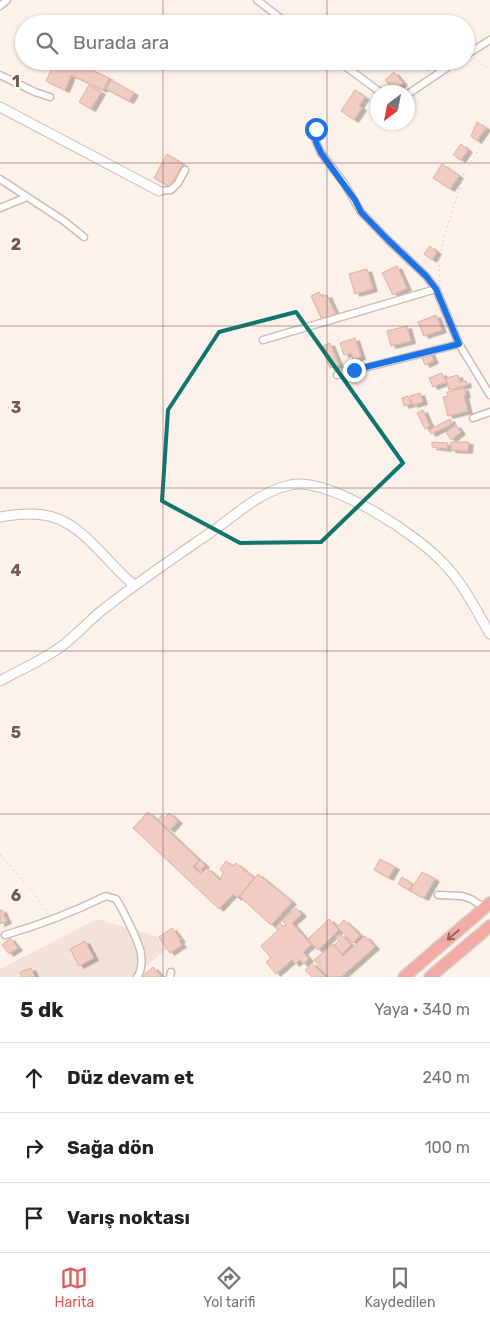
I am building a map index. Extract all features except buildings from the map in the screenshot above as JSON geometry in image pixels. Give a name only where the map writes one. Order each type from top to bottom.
[{"type":"highway","points":[[404,977],[487,906]]},
{"type":"highway","points":[[430,977],[490,926]]},
{"type":"street","points":[[0,6],[7,0]]},
{"type":"street","points":[[257,0],[276,15]]},
{"type":"street","points":[[475,50],[490,40]]},
{"type":"street","points":[[350,70],[371,85]]},
{"type":"street","points":[[415,89],[444,70]]},
{"type":"street","points":[[0,75],[50,97]]},
{"type":"street","points":[[0,107],[159,191],[171,190],[178,183],[185,170]]},
{"type":"street","points":[[320,124],[316,129],[316,142],[321,153],[355,200],[361,212],[426,276],[436,289],[459,344],[490,395]]},
{"type":"street","points":[[0,179],[64,221],[84,237]]},
{"type":"street","points":[[0,208],[27,197]]},
{"type":"street","points":[[263,340],[436,289]]},
{"type":"street","points":[[337,374],[459,344]]},
{"type":"street","points":[[473,418],[490,412]]},
{"type":"street","points":[[0,681],[60,648],[103,609],[134,585],[258,498],[274,489],[293,484],[311,486],[342,494],[379,514],[416,540],[444,564],[465,591],[490,634]]},
{"type":"street","points":[[0,517],[42,514],[71,524],[134,585]]},
{"type":"street","points":[[438,895],[462,896],[487,906]]},
{"type":"street","points":[[5,935],[31,928],[106,896],[116,899],[122,908],[141,952],[141,967],[137,977]]},
{"type":"path","points":[[475,60],[490,68]]},
{"type":"path","points":[[436,289],[440,280],[439,264],[442,245],[464,173],[490,131]]},
{"type":"path","points":[[0,855],[31,890],[51,919]]},
{"type":"highlighted area","points":[[296,312],[403,463],[321,542],[240,543],[162,501],[168,410],[219,332]]},
{"type":"shaded area","points":[[97,919],[176,942],[132,977],[0,977],[0,969]]},
{"type":"route","points":[[316,129],[316,142],[321,153],[344,183],[361,212],[371,224],[426,276],[436,289],[459,344],[354,370]]}]
